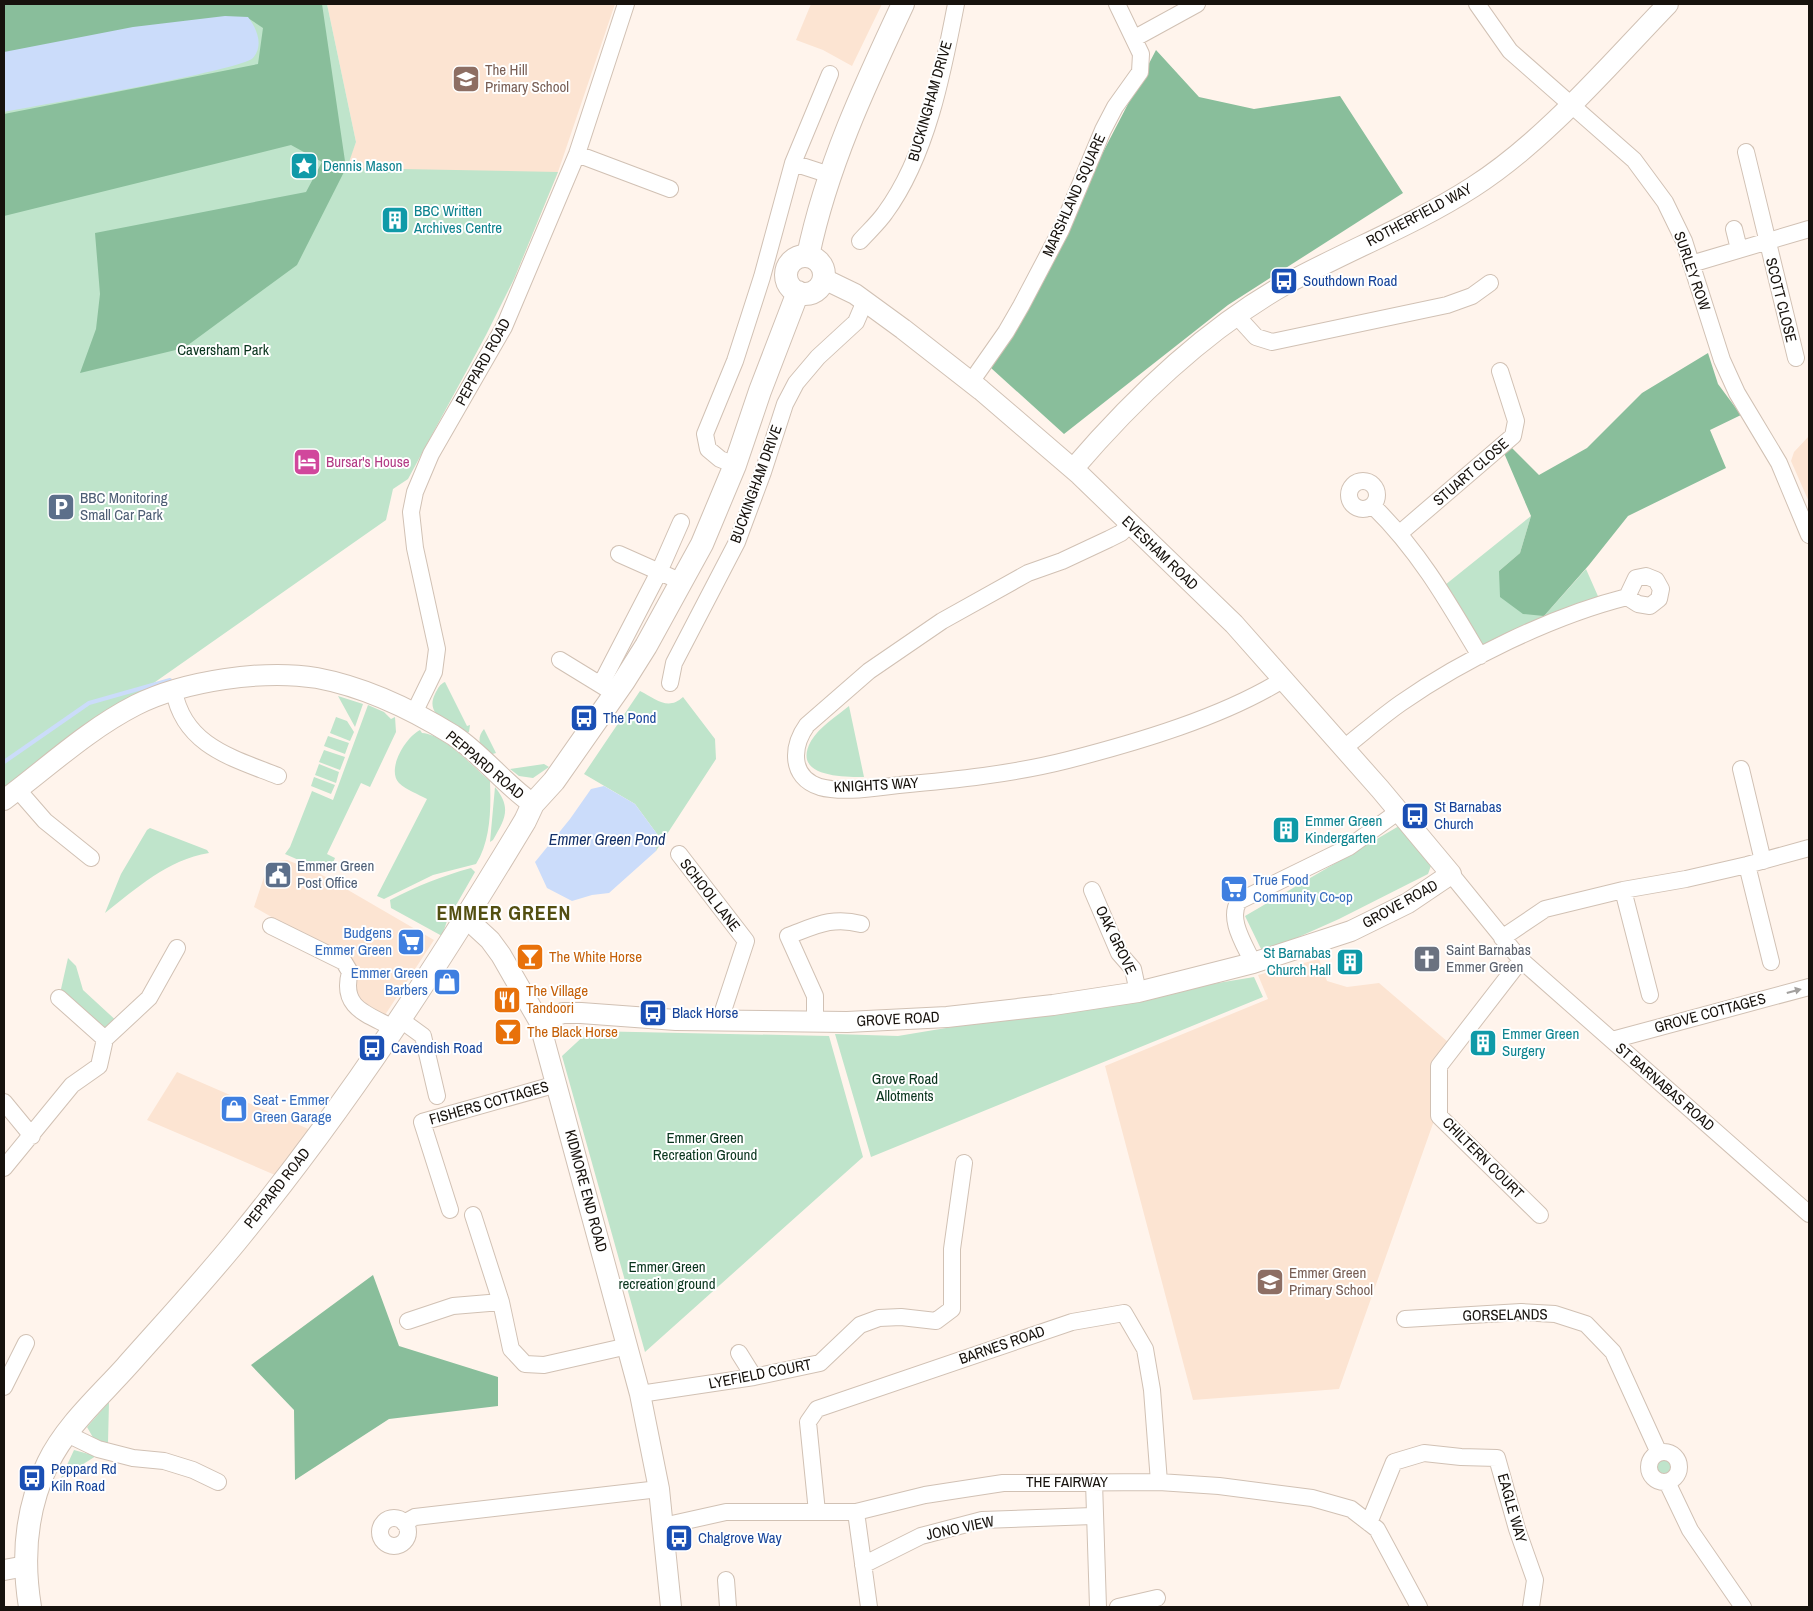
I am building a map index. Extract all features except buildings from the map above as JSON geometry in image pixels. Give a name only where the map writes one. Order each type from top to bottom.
[{"type":"main road","points":[[808,256],[830,175],[876,60],[903,4]]},
{"type":"main road","points":[[808,256],[821,263],[824,279],[822,285],[811,293],[798,292],[788,284],[787,271],[793,260],[808,256]]},
{"type":"main road","name":"BUCKINGHAM DRIVE","points":[[533,804],[554,781],[608,689],[646,646],[702,544],[736,465],[760,391],[798,292]]},
{"type":"main road","name":"PEPPARD ROAD","points":[[30,1607],[26,1566],[28,1527],[37,1491],[48,1462],[82,1413],[204,1281],[260,1213],[398,1024],[517,835],[533,804]]},
{"type":"street","name":"PEPPARD ROAD","points":[[533,804],[517,793],[454,736],[414,713],[434,672],[437,649],[414,548],[411,512],[415,492],[431,454],[504,327],[577,154],[626,4]]},
{"type":"street","name":"BUCKINGHAM DRIVE","points":[[860,241],[885,213],[908,175],[928,121],[945,60],[956,4]]},
{"type":"street","name":"MARSHLAND SQUARE","points":[[971,382],[1006,332],[1021,306],[1061,230],[1102,130],[1115,107],[1140,72],[1141,54],[1135,38],[1117,4]]},
{"type":"street","points":[[1135,38],[1197,4]]},
{"type":"street","name":"SURLEY ROW","points":[[1477,4],[1510,51],[1634,160],[1665,202],[1684,241],[1722,360],[1738,393],[1780,463],[1809,535]]},
{"type":"street","name":"ROTHERFIELD WAY","points":[[1236,315],[1324,264],[1437,209],[1474,186],[1510,160],[1571,104],[1668,4]]},
{"type":"street","name":"BUCKINGHAM DRIVE","points":[[736,465],[720,459],[708,449],[705,434],[735,361],[762,277],[793,163],[830,74]]},
{"type":"street","name":"SCOTT CLOSE","points":[[1746,152],[1796,358]]},
{"type":"street","points":[[577,154],[670,189]]},
{"type":"street","points":[[793,163],[830,175]]},
{"type":"street","points":[[1734,229],[1739,249]]},
{"type":"street","name":"SCOTT CLOSE","points":[[1691,264],[1809,229]]},
{"type":"street","name":"EVESHAM ROAD","points":[[824,279],[865,301],[971,382],[1073,469],[1234,624],[1399,811],[1451,874]]},
{"type":"street","points":[[1073,469],[1106,430],[1137,400],[1236,315],[1256,337],[1272,342],[1447,305],[1472,296],[1490,283]]},
{"type":"street","name":"BUCKINGHAM DRIVE","points":[[670,683],[674,664],[737,542],[763,472],[785,404],[796,383],[818,357],[856,322],[865,301]]},
{"type":"street","name":"STUART CLOSE","points":[[1400,533],[1513,436],[1516,420],[1500,371]]},
{"type":"street","points":[[1374,507],[1400,533],[1438,585],[1480,656]]},
{"type":"street","points":[[560,660],[608,689],[681,522]]},
{"type":"street","name":"KNIGHTS WAY","points":[[1130,524],[1109,540],[1062,561],[1028,573],[950,616],[869,671],[807,725],[800,735],[794,756],[800,771],[808,781],[819,787],[870,788],[977,777],[1067,760],[1189,724],[1255,697],[1284,679]]},
{"type":"street","points":[[619,554],[682,582]]},
{"type":"street","points":[[1344,748],[1402,703],[1480,656],[1601,603],[1627,597]]},
{"type":"street","points":[[87,848],[45,821],[11,795],[73,745],[136,706],[174,691],[211,682],[259,676],[316,678],[370,693],[414,713]]},
{"type":"street","points":[[174,691],[177,708],[198,738],[230,757],[278,776]]},
{"type":"street","points":[[1741,769],[1771,962]]},
{"type":"street","points":[[1253,963],[1235,920],[1235,908],[1239,901],[1348,847],[1399,811]]},
{"type":"street","points":[[1502,938],[1545,909],[1623,890],[1686,879],[1809,848]]},
{"type":"street","name":"SCHOOL LANE","points":[[679,854],[746,941],[720,1020]]},
{"type":"street","name":"GROVE ROAD","points":[[539,1021],[563,1013],[581,1013],[676,1020],[815,1022],[947,1017],[1053,1006],[1138,992],[1253,963],[1351,931],[1408,902],[1451,874],[1502,938]]},
{"type":"street","name":"OAK GROVE","points":[[1092,890],[1119,953],[1133,969],[1138,992]]},
{"type":"street","points":[[1623,890],[1650,996]]},
{"type":"street","name":"KIDMORE END ROAD","points":[[465,917],[490,940],[501,955],[539,1021],[640,1394],[659,1489],[671,1607]]},
{"type":"street","points":[[815,1022],[815,996],[788,936],[828,921],[845,920],[861,924]]},
{"type":"street","points":[[271,926],[344,962],[350,972],[347,983],[348,996],[358,1009],[423,1036],[437,1096]]},
{"type":"street","name":"ST BARNABAS ROAD","points":[[1502,938],[1521,960],[1809,1214]]},
{"type":"street","points":[[4,1168],[72,1085],[100,1066],[105,1039],[149,998],[177,948]]},
{"type":"street","name":"CHILTERN COURT","points":[[1521,960],[1440,1066],[1439,1116],[1540,1215]]},
{"type":"street","name":"GROVE COTTAGES","points":[[1612,1040],[1809,986]]},
{"type":"street","points":[[59,998],[105,1039]]},
{"type":"street","name":"FISHERS COTTAGES","points":[[450,1210],[422,1122],[556,1084]]},
{"type":"street","points":[[4,1102],[32,1136]]},
{"type":"street","name":"LYEFIELD COURT","points":[[640,1394],[754,1377],[820,1363],[860,1325],[879,1318],[902,1317],[936,1321],[952,1309],[952,1249],[964,1163]]},
{"type":"street","points":[[474,1215],[500,1302],[511,1349],[525,1364],[544,1365],[628,1346]]},
{"type":"street","points":[[408,1321],[452,1306],[500,1302]]},
{"type":"street","name":"GORSELANDS","points":[[1405,1319],[1521,1312],[1555,1314],[1586,1324],[1613,1352],[1658,1452]]},
{"type":"street","name":"BARNES ROAD","points":[[817,1512],[808,1422],[818,1409],[1072,1322],[1124,1313],[1145,1349],[1152,1390],[1159,1482]]},
{"type":"street","points":[[5,1379],[26,1344]]},
{"type":"street","points":[[739,1353],[754,1377]]},
{"type":"street","points":[[67,1434],[98,1450],[133,1458],[164,1461],[193,1470],[218,1482]]},
{"type":"street","points":[[1658,1452],[1673,1454],[1678,1462],[1676,1477],[1667,1482],[1657,1480],[1649,1469],[1651,1459],[1658,1452]]},
{"type":"street","name":"EAGLE WAY","points":[[1369,1523],[1394,1462],[1424,1453],[1497,1458],[1517,1529],[1535,1580],[1531,1607]]},
{"type":"street","points":[[1094,1482],[1093,1516],[1098,1607]]},
{"type":"street","name":"THE FAIRWAY","points":[[663,1526],[726,1512],[856,1512],[925,1495],[1003,1483],[1159,1482],[1219,1486],[1312,1498],[1351,1509],[1377,1529],[1418,1607]]},
{"type":"street","points":[[1667,1482],[1690,1530],[1743,1607]]},
{"type":"street","points":[[404,1523],[415,1517],[659,1489]]},
{"type":"street","points":[[856,1512],[869,1607]]},
{"type":"street","name":"JONO VIEW","points":[[863,1565],[922,1536],[982,1520],[1093,1516]]},
{"type":"street","points":[[4,1570],[26,1566]]},
{"type":"street","points":[[726,1580],[728,1607]]},
{"type":"street","points":[[1118,1607],[1157,1598]]},
{"type":"shaded area","name":"The Hill Primary School","points":[[327,4],[615,4],[558,172],[514,279],[346,168],[356,142]]},
{"type":"shaded area","points":[[811,4],[882,4],[852,66],[823,50],[796,40]]},
{"type":"shaded area","points":[[1809,436],[1809,502],[1791,461],[1794,452]]},
{"type":"shaded area","points":[[287,860],[317,872],[434,940],[385,1015],[353,996],[347,960],[254,907],[269,862]]},
{"type":"shaded area","name":"Emmer Green Primary School","points":[[1319,959],[1327,981],[1347,987],[1379,983],[1448,1042],[1436,1115],[1339,1389],[1193,1400],[1105,1066],[1268,999],[1258,975]]},
{"type":"shaded area","points":[[177,1072],[313,1131],[275,1175],[147,1120]]},
{"type":"green space","name":"Caversham Park","points":[[4,4],[327,4],[356,142],[347,168],[558,172],[514,279],[408,479],[393,489],[386,520],[4,788]]},
{"type":"green space","points":[[4,4],[322,4],[346,168],[297,265],[184,348],[80,373],[96,329],[100,294],[95,233],[306,192],[322,162],[291,145],[4,216],[4,114],[258,64],[263,28],[248,18],[4,64]]},
{"type":"green space","points":[[1156,50],[1199,97],[1254,109],[1340,96],[1403,193],[1228,305],[1064,434],[991,368]]},
{"type":"green space","points":[[1708,353],[1718,384],[1741,415],[1710,430],[1726,468],[1628,516],[1589,565],[1544,616],[1523,614],[1500,597],[1499,571],[1520,553],[1531,516],[1504,453],[1512,448],[1539,475],[1587,448],[1642,393]]},
{"type":"green space","points":[[1531,516],[1520,553],[1499,571],[1544,616],[1586,569],[1601,603],[1480,656],[1440,589]]},
{"type":"green space","points":[[445,682],[467,726],[470,725],[469,732],[466,733],[447,723],[433,708],[435,694],[439,686]]},
{"type":"green space","points":[[640,691],[667,703],[678,701],[683,697],[715,739],[716,759],[656,851],[657,834],[635,804],[584,774]]},
{"type":"green space","points":[[338,696],[363,704],[355,727]]},
{"type":"green space","points":[[368,705],[384,712],[391,719],[395,717],[396,732],[370,787],[361,783],[327,854],[335,858],[329,872],[326,872],[285,854],[290,847],[312,791],[333,800]]},
{"type":"green space","points":[[849,706],[864,777],[822,773],[813,768],[808,762],[807,753],[814,736],[823,726]]},
{"type":"green space","points":[[336,717],[347,721],[354,732],[350,741],[330,733]]},
{"type":"green space","points":[[484,729],[496,753],[489,755],[480,743],[481,733]]},
{"type":"green space","points":[[420,730],[422,733],[440,739],[449,745],[490,781],[490,813],[485,845],[476,864],[433,875],[384,899],[377,896],[427,799],[399,783],[395,770],[399,754],[404,746]]},
{"type":"green space","points":[[328,736],[349,743],[345,754],[324,746]]},
{"type":"green space","points":[[324,750],[345,757],[340,770],[319,762]]},
{"type":"green space","points":[[319,764],[339,772],[336,783],[315,775]]},
{"type":"green space","points":[[544,764],[549,767],[533,778],[519,776],[510,769]]},
{"type":"green space","points":[[314,777],[335,785],[331,794],[311,786]]},
{"type":"green space","points":[[495,787],[504,801],[505,814],[501,826],[490,842]]},
{"type":"green space","points":[[1399,826],[1432,863],[1428,874],[1339,919],[1263,953],[1245,916]]},
{"type":"green space","points":[[150,828],[207,850],[209,853],[166,868],[105,913],[121,874]]},
{"type":"green space","points":[[471,868],[475,872],[447,921],[442,936],[391,908],[390,900],[400,895],[440,878]]},
{"type":"green space","points":[[68,958],[76,966],[83,990],[121,1025],[105,1039],[59,998]]},
{"type":"green space","name":"Grove Road Allotments","points":[[1254,977],[1263,997],[871,1157],[835,1034],[898,1036]]},
{"type":"green space","name":"Emmer Green Recreation Ground","points":[[589,1031],[829,1036],[863,1157],[645,1352],[562,1056]]},
{"type":"green space","points":[[373,1275],[399,1346],[498,1377],[498,1406],[389,1419],[295,1480],[294,1410],[251,1365]]},
{"type":"green space","points":[[109,1402],[108,1443],[95,1441],[87,1427]]},
{"type":"green space","points":[[74,1450],[96,1456],[61,1478]]},
{"type":"green space","points":[[1661,1459],[1667,1459],[1672,1464],[1670,1473],[1661,1475],[1656,1470],[1656,1464]]},
{"type":"water","points":[[225,16],[248,17],[259,42],[253,58],[240,64],[178,79],[4,112],[4,52],[133,27]]},
{"type":"water","name":"Emmer Green Pond","points":[[604,786],[635,804],[657,834],[656,851],[609,893],[592,895],[572,901],[547,888],[535,862],[570,819],[591,789]]},
{"type":"waterway","points":[[4,762],[89,703],[170,680]]},
{"type":"place","name":"The Hill Primary School","points":[[466,79]]},
{"type":"place","name":"Dennis Mason","points":[[304,166]]},
{"type":"place","name":"BBC Written Archives Centre","points":[[395,220]]},
{"type":"place","name":"Southdown Road","points":[[1284,281]]},
{"type":"place","name":"Bursar's House","points":[[307,462]]},
{"type":"place","name":"BBC Monitoring Small Car Park","points":[[61,507]]},
{"type":"place","name":"The Pond","points":[[584,718]]},
{"type":"place","name":"St Barnabas Church","points":[[1415,816]]},
{"type":"place","name":"Emmer Green Kindergarten","points":[[1286,830]]},
{"type":"place","name":"Emmer Green Post Office","points":[[278,875]]},
{"type":"place","name":"True Food Community Co-op","points":[[1234,889]]},
{"type":"place","name":"Budgens Emmer Green","points":[[411,942]]},
{"type":"place","name":"The White Horse","points":[[530,957]]},
{"type":"place","name":"Saint Barnabas Emmer Green","points":[[1427,959]]},
{"type":"place","name":"St Barnabas Church Hall","points":[[1350,962]]},
{"type":"place","name":"Emmer Green Barbers","points":[[447,982]]},
{"type":"place","name":"The Village Tandoori","points":[[507,1000]]},
{"type":"place","name":"Black Horse","points":[[653,1013]]},
{"type":"place","name":"The Black Horse","points":[[508,1032]]},
{"type":"place","name":"Emmer Green Surgery","points":[[1483,1043]]},
{"type":"place","name":"Cavendish Road","points":[[372,1048]]},
{"type":"place","name":"Seat - Emmer Green Garage","points":[[234,1109]]},
{"type":"place","name":"Emmer Green Primary School","points":[[1270,1282]]},
{"type":"place","name":"Peppard Rd Kiln Road","points":[[32,1478]]},
{"type":"place","name":"Chalgrove Way","points":[[679,1538]]},
{"type":"district","name":"EMMER GREEN","points":[[504,913]]},
{"type":"park label","name":"Emmer Green recreation ground","points":[[667,1276]]}]
